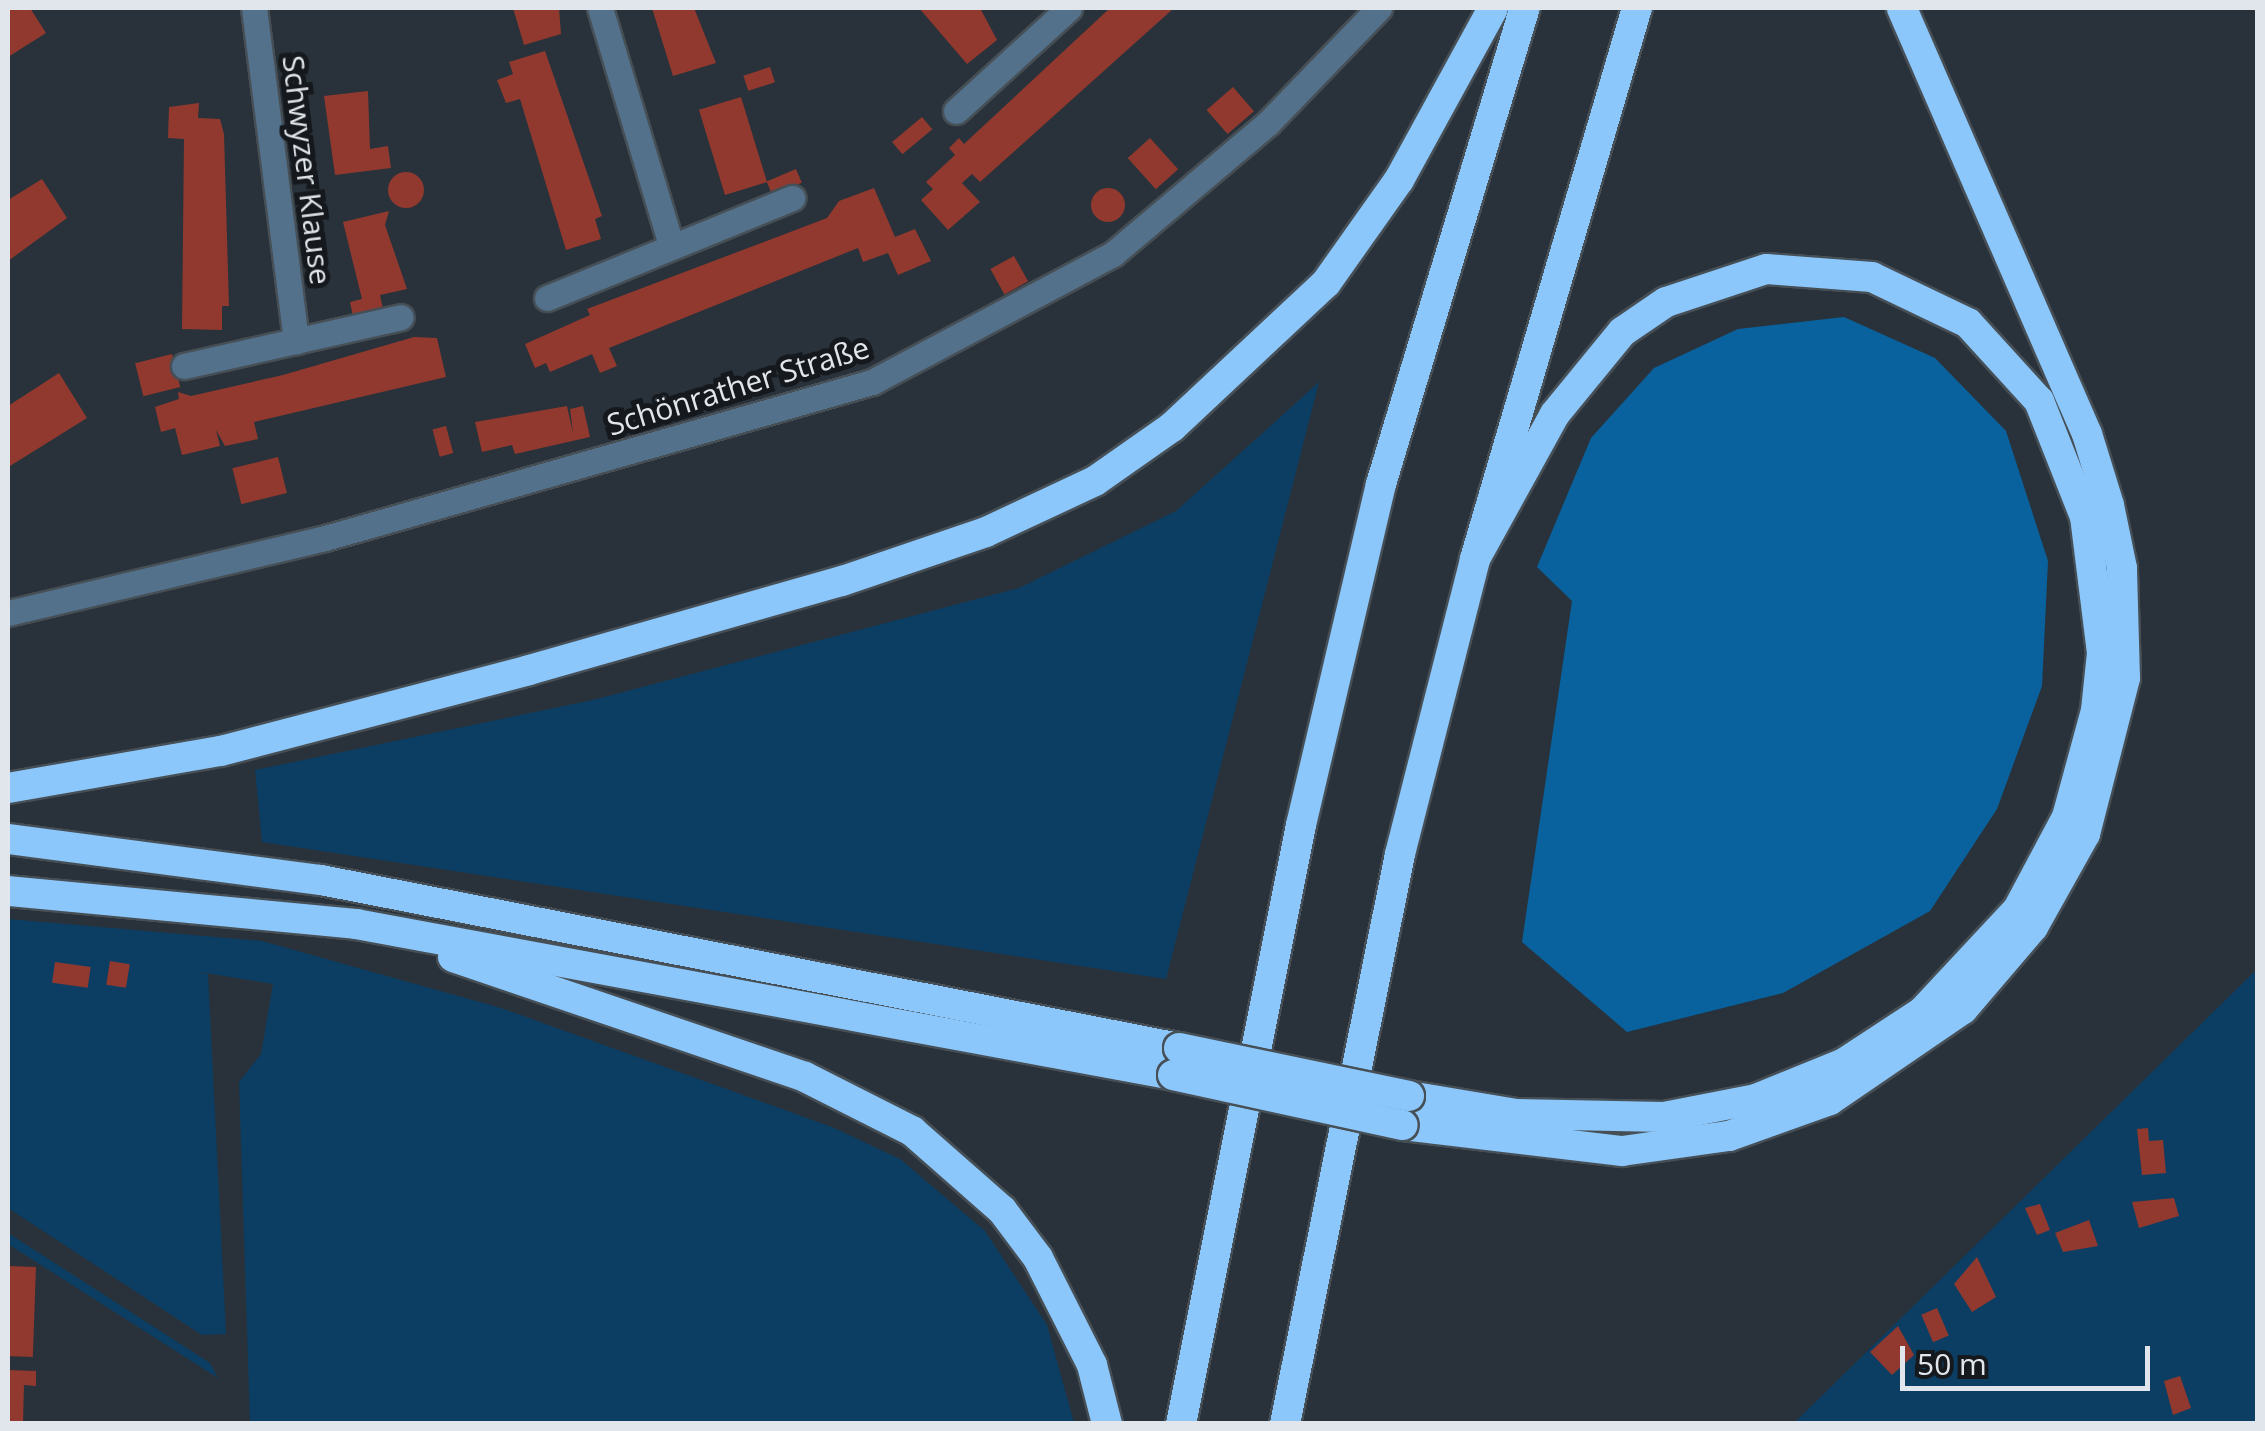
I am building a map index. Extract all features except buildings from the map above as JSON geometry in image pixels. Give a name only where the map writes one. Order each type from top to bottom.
[{"type":"highway","points":[[8,788],[221,751],[528,670],[842,581],[986,532],[1095,480],[1185,416],[1326,283],[1400,180],[1493,8]]},
{"type":"highway","points":[[1181,1424],[1301,825],[1380,484],[1525,8]]},
{"type":"highway","points":[[1285,1424],[1400,854],[1476,559],[1637,8]]},
{"type":"highway","points":[[8,840],[320,880],[1406,1110],[1622,1150],[1729,1136],[1830,1100],[1921,1044],[2000,970],[2085,834],[2125,678],[2122,568],[2087,434],[1902,8]]},
{"type":"highway","points":[[1406,1110],[1664,1116],[1756,1098],[1844,1063],[1922,1012],[2018,910],[2068,817],[2096,710],[2102,654],[2085,517],[2039,402],[1968,323],[1872,276],[1820,268],[1749,273],[1666,302],[1622,332],[1555,414],[1476,559]]},
{"type":"highway","points":[[8,891],[356,924],[1176,1061]]},
{"type":"highway","points":[[356,924],[805,1077],[912,1131],[980,1189],[1038,1258],[1092,1365],[1107,1424]]},
{"type":"street","name":"Schwyzer Klause","points":[[254,8],[296,341]]},
{"type":"street","points":[[600,8],[671,245]]},
{"type":"street","name":"Schönrather Straße","points":[[8,613],[325,538],[872,382],[1113,254],[1268,123],[1379,8]]},
{"type":"street","points":[[956,110],[1061,10]]},
{"type":"street","points":[[547,298],[792,198]]},
{"type":"street","points":[[184,366],[401,317]]},
{"type":"shaded area","points":[[1844,317],[1935,358],[2006,431],[2048,561],[2042,686],[1997,809],[1930,911],[1783,993],[1627,1032],[1522,942],[1572,601],[1537,567],[1591,438],[1654,368],[1738,329]]},
{"type":"shaded area","points":[[1319,382],[1166,979],[262,842],[255,770],[593,700],[1019,588],[1176,511]]},
{"type":"shaded area","points":[[8,919],[262,941],[501,1008],[832,1127],[900,1159],[985,1231],[1047,1325],[1074,1423],[250,1423],[239,1082],[261,1054],[273,984],[194,971],[208,974],[226,1334],[202,1335],[8,1208]]},
{"type":"shaded area","points":[[2257,969],[2257,1423],[1794,1423]]},
{"type":"shaded area","points":[[8,1233],[210,1363],[218,1378],[8,1244]]}]
